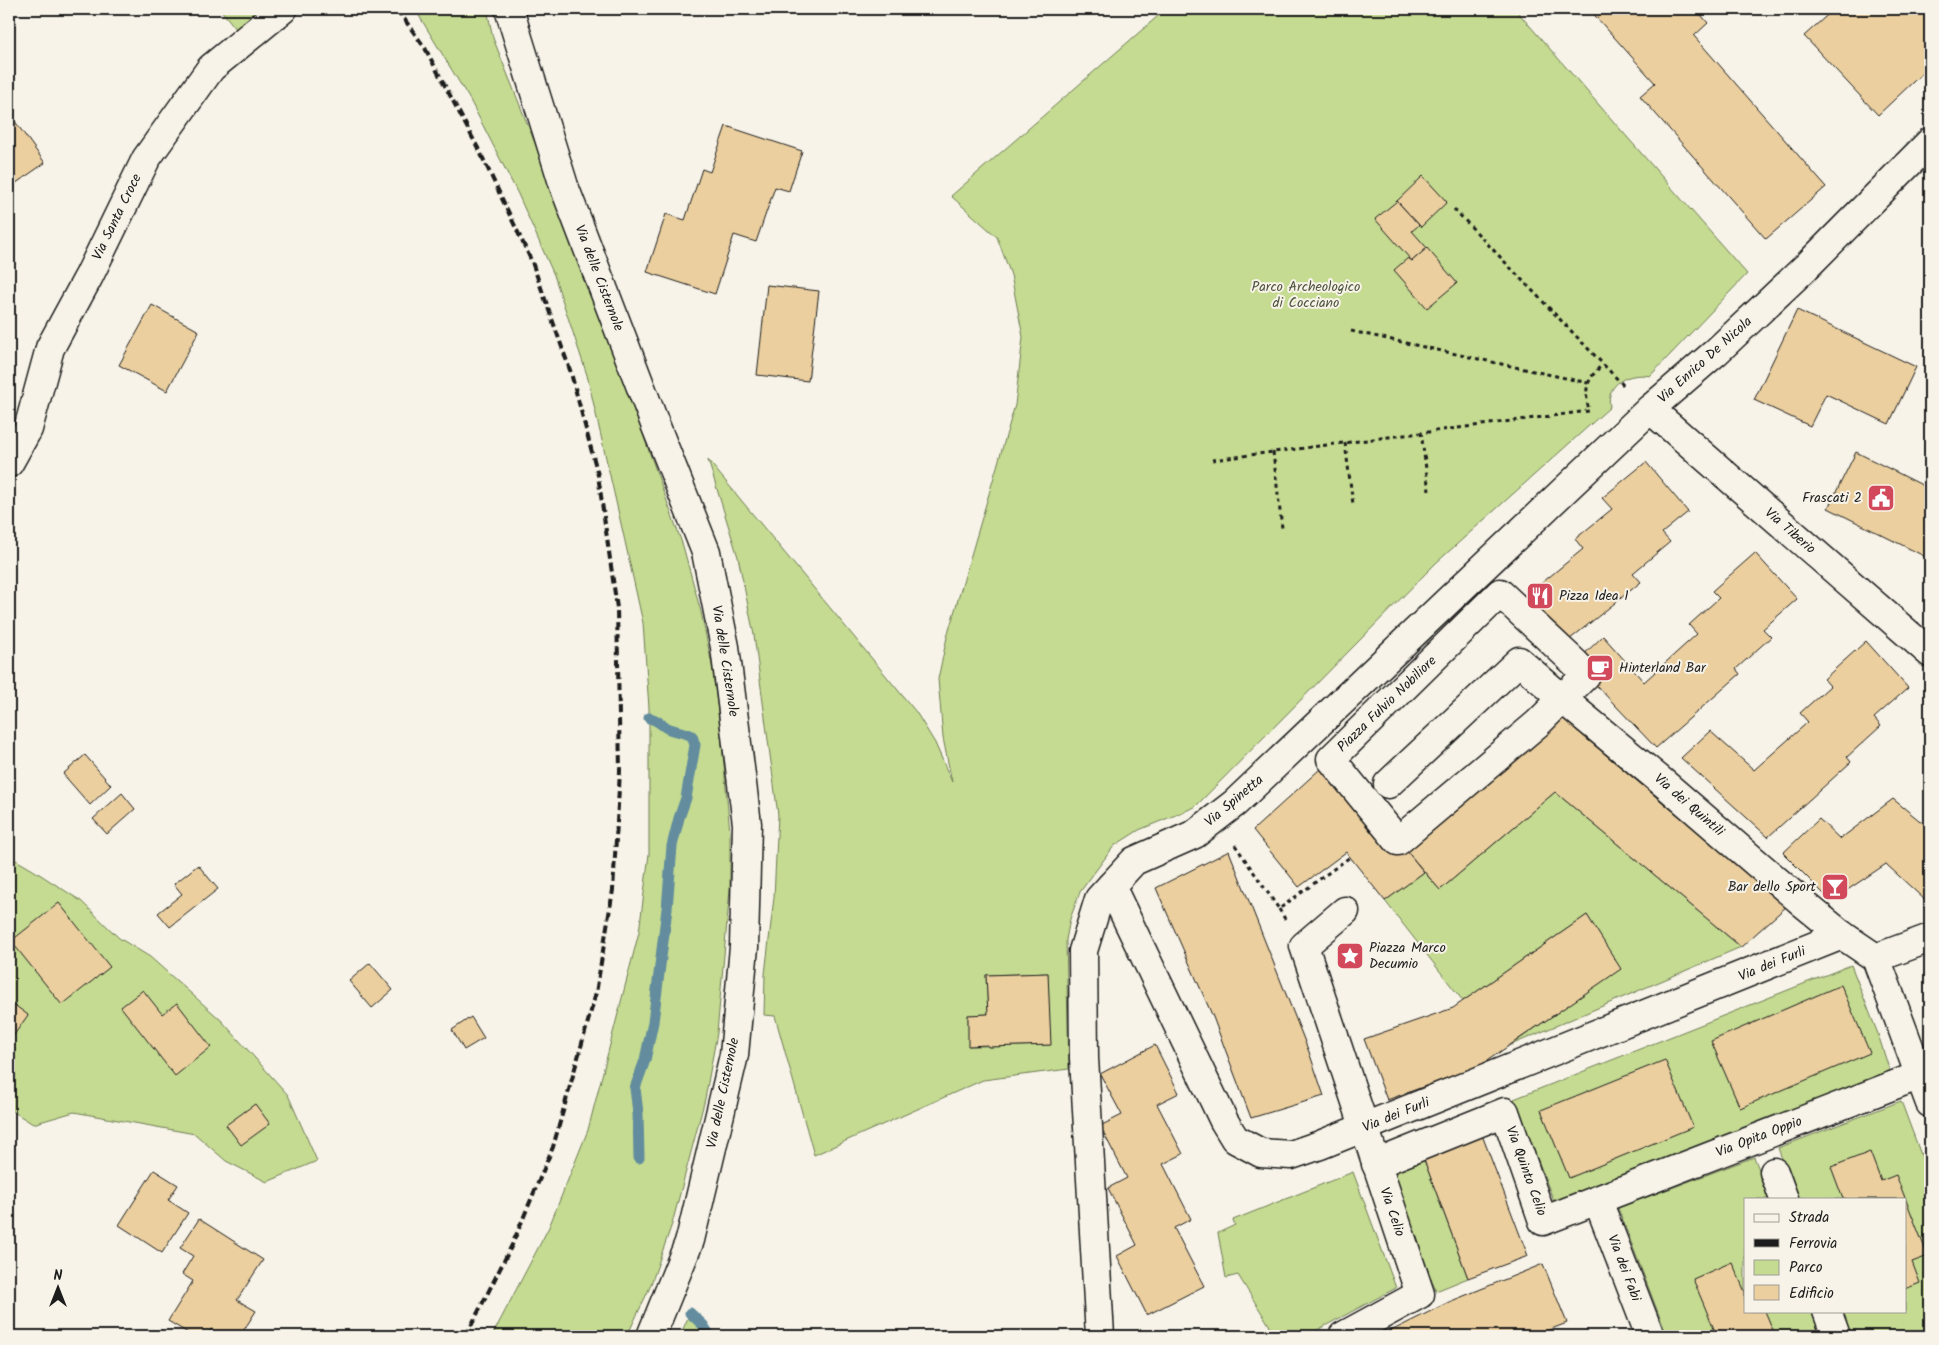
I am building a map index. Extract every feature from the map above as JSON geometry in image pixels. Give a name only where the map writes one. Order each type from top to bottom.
[{"type":"street","name":"Via Santa Croce","points":[[9,463],[28,428],[50,348],[146,159],[211,68],[282,9]]},
{"type":"street","name":"Via delle Cisternole","points":[[508,9],[564,186],[706,552],[725,647],[747,824],[744,947],[734,1055],[690,1240],[651,1336]]},
{"type":"street","name":"Via Enrico De Nicola","points":[[1476,574],[1650,409],[1716,352],[1799,273],[1930,142]]},
{"type":"street","name":"Via Tiberio","points":[[1650,409],[1930,653]]},
{"type":"street","name":"Via Spinetta","points":[[1100,1336],[1084,1058],[1083,951],[1099,899],[1134,861],[1195,834],[1235,804],[1476,574]]},
{"type":"street","name":"Piazza Fulvio Nobiliore","points":[[1500,593],[1575,663],[1586,676],[1562,699],[1553,710],[1398,842],[1331,759],[1500,593]]},
{"type":"street","points":[[1388,784],[1519,661],[1562,699]]},
{"type":"street","name":"Via dei Quintili","points":[[1562,699],[1814,912],[1842,935],[1876,958]]},
{"type":"street","name":"Via dei Furli","points":[[1111,886],[1224,1122],[1235,1139],[1261,1153],[1291,1154],[1320,1145],[1842,935]]},
{"type":"street","name":"Via Celio","points":[[1343,1336],[1420,1294],[1336,1047],[1304,946],[1345,911]]},
{"type":"street","points":[[1930,938],[1876,958],[1930,1102]]},
{"type":"street","name":"Via Opita Oppio","points":[[1598,1200],[1920,1075]]},
{"type":"street","name":"Via Quinto Celio","points":[[1376,1164],[1505,1112],[1543,1221],[1598,1200]]},
{"type":"street","points":[[1774,1172],[1784,1198]]},
{"type":"street","name":"Via dei Fabi","points":[[1598,1200],[1650,1336]]},
{"type":"street","points":[[1827,1312],[1836,1336]]},
{"type":"path","points":[[1454,209],[1602,365],[1650,409]]},
{"type":"path","points":[[1351,331],[1588,383]]},
{"type":"path","points":[[1212,460],[1589,411],[1585,395],[1588,383],[1594,372],[1602,365]]},
{"type":"path","points":[[1421,432],[1429,491]]},
{"type":"path","points":[[1345,443],[1353,504]]},
{"type":"path","points":[[1273,452],[1282,528]]},
{"type":"path","points":[[1216,818],[1279,909],[1350,857]]},
{"type":"green space","points":[[220,9],[264,9],[237,30]]},
{"type":"green space","points":[[415,9],[487,9],[493,38],[571,233],[683,546],[701,612],[712,665],[721,733],[730,832],[730,889],[717,1033],[705,1099],[672,1224],[650,1287],[627,1336],[492,1336],[549,1227],[588,1130],[639,932],[649,854],[649,708],[643,623],[587,375],[554,275],[518,194],[470,100]]},
{"type":"green space","name":"Parco Archeologico di Cocciano","points":[[1166,9],[1515,9],[1747,274],[1650,376],[1634,376],[1620,381],[1611,391],[1610,407],[1436,563],[1195,807],[1139,830],[1114,846],[1080,892],[1070,919],[1066,940],[1069,1069],[983,1080],[814,1155],[775,1016],[764,1015],[765,974],[774,897],[778,815],[754,635],[738,557],[708,460],[916,712],[935,743],[952,782],[943,738],[938,679],[947,637],[1015,405],[1023,337],[1011,275],[997,237],[951,196]],"holes":[[[1048,973],[1050,1045],[969,1046],[968,1015],[988,1014],[986,975]]]},
{"type":"green space","points":[[1555,792],[1741,947],[1511,1045],[1620,969],[1587,915],[1463,1001],[1385,901],[1424,872],[1440,890]]},
{"type":"green space","points":[[9,856],[81,901],[119,938],[150,957],[221,1020],[288,1095],[317,1161],[267,1182],[226,1161],[195,1134],[74,1112],[33,1124],[9,1109]]},
{"type":"green space","points":[[1851,965],[1878,1034],[1890,1072],[1555,1204],[1514,1099]]},
{"type":"green space","points":[[1901,1101],[1930,1179],[1930,1336],[1847,1336],[1838,1312],[1906,1312],[1906,1198],[1797,1198],[1778,1148]]},
{"type":"green space","points":[[1423,1157],[1468,1278],[1436,1291],[1390,1169]]},
{"type":"green space","points":[[1754,1157],[1771,1198],[1744,1198],[1744,1312],[1815,1312],[1825,1336],[1667,1336],[1618,1208]]},
{"type":"green space","points":[[1353,1172],[1396,1288],[1306,1336],[1276,1336],[1238,1275],[1226,1278],[1218,1233],[1235,1225],[1233,1220]]},
{"type":"green space","points":[[690,1313],[703,1325],[710,1336],[680,1336]]},
{"type":"building","points":[[1589,9],[1696,9],[1708,23],[1694,36],[1826,187],[1766,239],[1640,96],[1655,83]]},
{"type":"building","points":[[1834,9],[1924,9],[1930,16],[1930,66],[1878,115],[1804,36]]},
{"type":"building","points":[[9,113],[45,163],[9,188]]},
{"type":"building","points":[[726,126],[802,151],[789,191],[775,187],[756,242],[734,235],[715,294],[647,272],[666,214],[685,220],[702,169],[710,172]]},
{"type":"building","points":[[1423,176],[1447,202],[1421,227],[1397,201]]},
{"type":"building","points":[[1397,201],[1419,225],[1412,231],[1427,248],[1412,261],[1375,219]]},
{"type":"building","points":[[1427,248],[1457,283],[1427,308],[1394,270],[1408,258],[1412,261]]},
{"type":"building","points":[[767,285],[819,291],[808,381],[757,375]]},
{"type":"building","points":[[152,305],[199,331],[167,391],[119,365]]},
{"type":"building","points":[[1797,310],[1916,367],[1889,424],[1826,394],[1810,426],[1754,400]]},
{"type":"building","name":"Frascati 2","points":[[1856,452],[1930,489],[1930,559],[1828,508]]},
{"type":"building","points":[[1646,462],[1688,512],[1662,533],[1670,542],[1633,573],[1641,582],[1559,648],[1514,606],[1583,549],[1575,539],[1612,509],[1602,498]]},
{"type":"building","points":[[1755,553],[1797,599],[1763,629],[1771,637],[1736,669],[1740,674],[1656,748],[1575,663],[1603,636],[1644,682],[1697,634],[1689,625],[1719,598],[1712,591]]},
{"type":"building","points":[[1866,641],[1908,688],[1874,718],[1881,726],[1847,757],[1851,762],[1768,837],[1681,758],[1710,731],[1754,770],[1808,722],[1800,713],[1830,686],[1824,679]]},
{"type":"building","points":[[1553,710],[1787,906],[1741,947],[1555,792],[1440,890],[1398,841]]},
{"type":"building","points":[[85,755],[111,785],[90,805],[63,774]]},
{"type":"building","points":[[1331,759],[1424,872],[1385,901],[1346,852],[1299,887],[1253,830]]},
{"type":"building","points":[[122,793],[135,809],[107,834],[93,819]]},
{"type":"building","points":[[1893,799],[1930,829],[1930,897],[1925,900],[1886,864],[1831,901],[1783,853],[1819,819],[1840,839]]},
{"type":"building","points":[[1229,851],[1309,1052],[1324,1096],[1251,1118],[1213,1017],[1156,888]]},
{"type":"building","points":[[198,865],[218,889],[170,927],[158,913],[182,894],[174,884]]},
{"type":"building","points":[[59,903],[110,967],[62,1005],[11,941]]},
{"type":"building","points":[[1587,915],[1621,969],[1478,1067],[1387,1100],[1364,1039],[1453,1008]]},
{"type":"building","points":[[370,963],[393,990],[372,1008],[349,981]]},
{"type":"building","points":[[1048,973],[1051,1045],[968,1046],[968,1015],[988,1014],[986,975]]},
{"type":"building","points":[[1841,985],[1870,1053],[1740,1108],[1711,1041]]},
{"type":"building","points":[[143,990],[162,1014],[177,1003],[211,1047],[175,1076],[121,1007]]},
{"type":"building","points":[[9,1001],[28,1015],[9,1042]]},
{"type":"building","points":[[471,1017],[484,1038],[464,1050],[452,1030]]},
{"type":"building","points":[[1155,1045],[1179,1093],[1157,1104],[1183,1154],[1163,1164],[1191,1219],[1174,1228],[1204,1286],[1147,1315],[1117,1256],[1137,1245],[1108,1188],[1127,1178],[1100,1126],[1122,1115],[1100,1074]]},
{"type":"building","points":[[1665,1060],[1693,1127],[1569,1178],[1541,1110]]},
{"type":"building","points":[[255,1104],[270,1124],[241,1145],[226,1125]]},
{"type":"building","points":[[1482,1135],[1528,1256],[1468,1278],[1423,1157]]},
{"type":"building","points":[[1870,1152],[1881,1181],[1896,1175],[1905,1198],[1843,1198],[1831,1167]]},
{"type":"building","points":[[154,1170],[178,1185],[168,1200],[188,1213],[162,1253],[119,1225]]},
{"type":"building","points":[[1906,1200],[1928,1256],[1912,1262],[1920,1283],[1906,1289]]},
{"type":"building","points":[[199,1219],[263,1260],[237,1300],[256,1311],[240,1336],[223,1336],[211,1329],[206,1336],[193,1336],[168,1321],[193,1281],[182,1274],[193,1256],[180,1248]]},
{"type":"building","points":[[1732,1262],[1744,1290],[1744,1312],[1765,1312],[1775,1335],[1717,1336],[1693,1279]]},
{"type":"building","points":[[1543,1264],[1567,1323],[1533,1336],[1381,1336],[1449,1302]]},
{"type":"waterway","points":[[639,1158],[638,1113],[635,1088],[645,1060],[653,1022],[667,909],[672,846],[686,798],[695,745],[692,736],[667,728],[649,718]]},
{"type":"waterway","points":[[690,1313],[703,1325],[710,1336]]},
{"type":"railway","points":[[397,9],[425,48],[479,150],[532,262],[571,373],[598,475],[617,608],[620,771],[613,890],[596,993],[553,1147],[512,1245],[466,1336]]},
{"type":"place","name":"Frascati 2","points":[[1881,498]]},
{"type":"place","name":"Pizza Idea 1","points":[[1540,596]]},
{"type":"place","name":"Hinterland Bar","points":[[1600,668]]},
{"type":"place","name":"Bar dello Sport","points":[[1835,887]]},
{"type":"place","name":"Piazza Marco Decumio","points":[[1350,956]]}]
